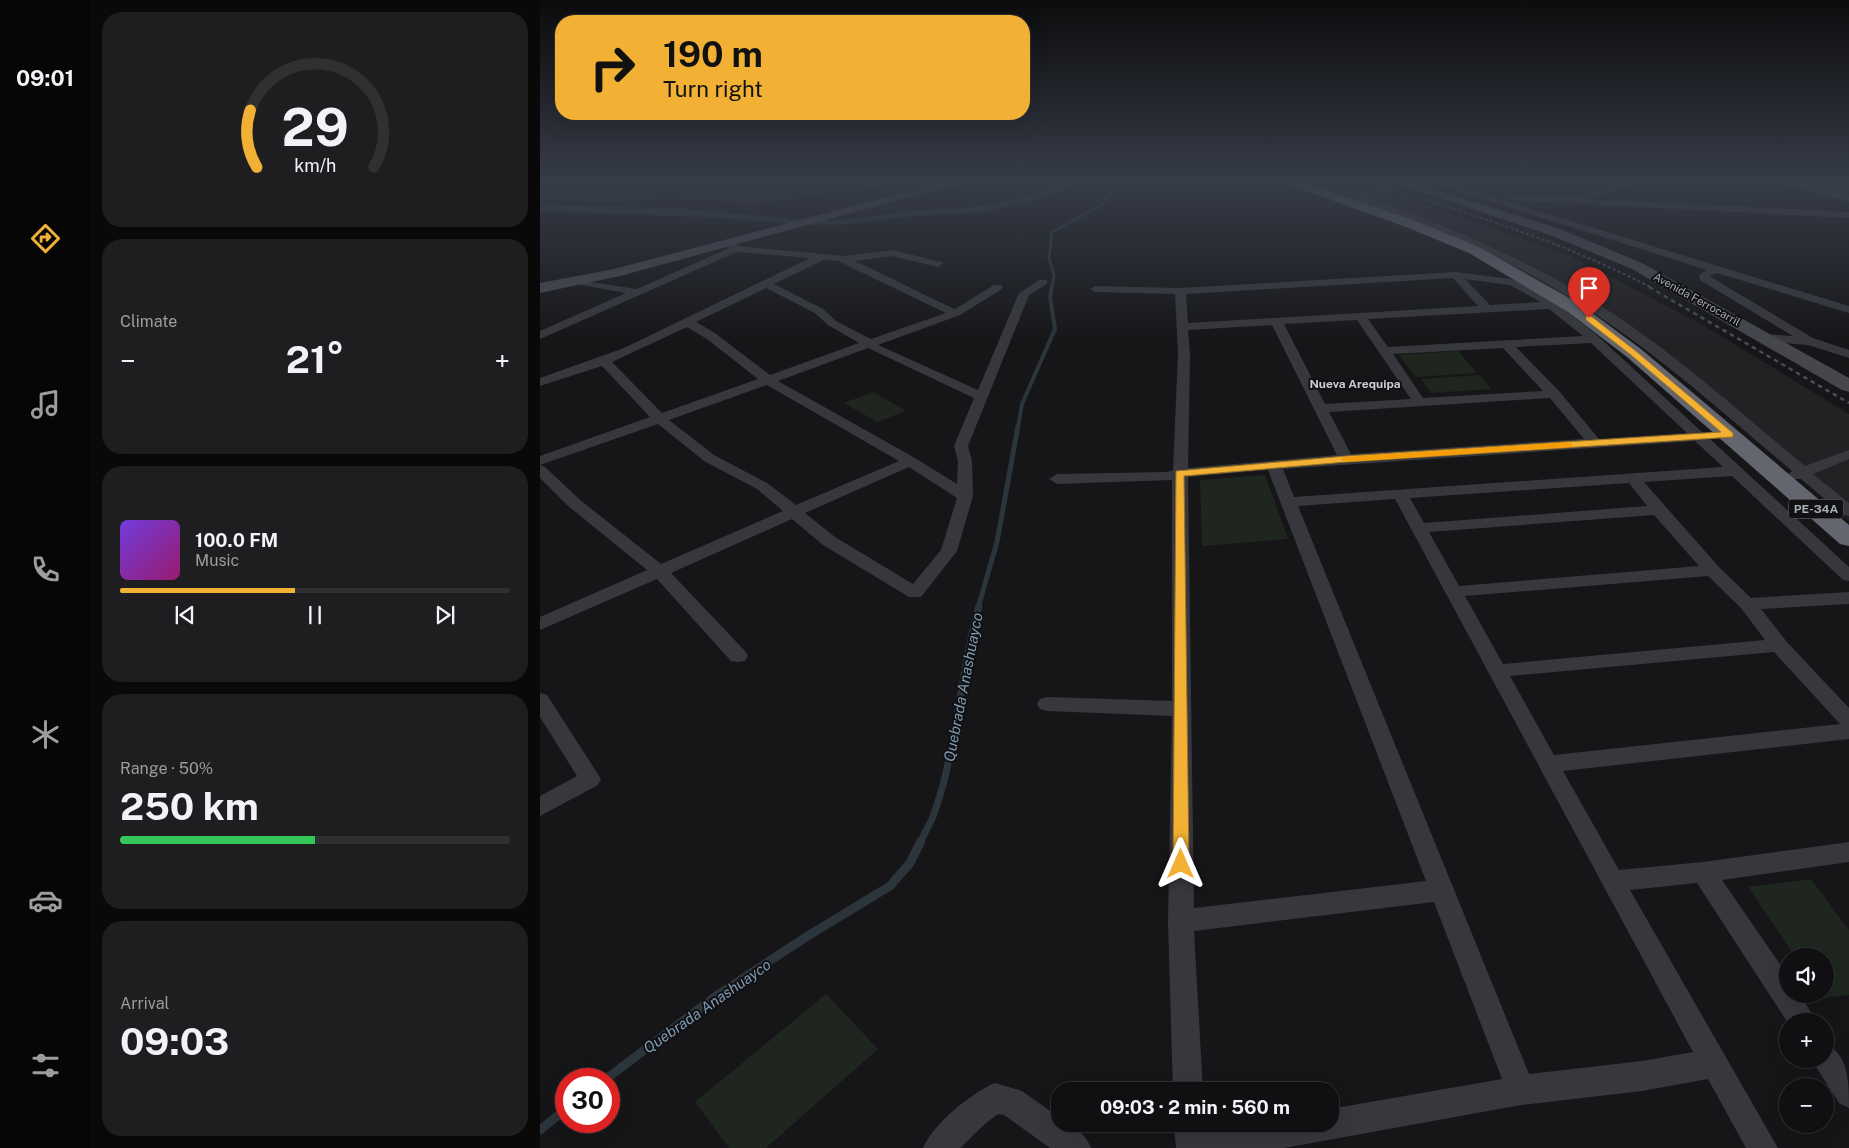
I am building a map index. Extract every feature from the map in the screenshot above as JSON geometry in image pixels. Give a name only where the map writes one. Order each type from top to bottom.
[{"type":"highway","name":"PE-34A","points":[[1437,235],[1474,250],[1574,308],[1628,348],[1729,435],[1792,477],[1849,538]]},
{"type":"main road","points":[[540,288],[732,246],[773,235]]},
{"type":"main road","name":"Avenida Ferrocarril","points":[[1560,235],[1597,248],[1658,277],[1849,386]]},
{"type":"main road","name":"Avenida Ferrocarril","points":[[1577,235],[1609,246],[1668,273],[1849,373]]},
{"type":"street","points":[[1457,235],[1508,257],[1607,315],[1644,341],[1722,402],[1792,477],[1849,511]]},
{"type":"street","points":[[1605,235],[1849,310]]},
{"type":"street","points":[[540,335],[638,292],[732,246],[843,259],[892,253],[938,264]]},
{"type":"street","points":[[540,382],[604,361],[823,256]]},
{"type":"street","points":[[843,259],[892,281],[920,298],[956,313]]},
{"type":"street","points":[[1716,269],[1704,274],[1704,278],[1809,341]]},
{"type":"street","points":[[1456,275],[1487,308]]},
{"type":"street","points":[[1095,289],[1180,290],[1456,275],[1500,279],[1516,284],[1552,305],[1594,339],[1849,576]]},
{"type":"street","points":[[575,281],[638,292]]},
{"type":"street","points":[[604,361],[660,419],[709,458],[762,486],[836,546],[915,593],[949,551],[965,496],[965,461],[961,446],[1024,293],[1043,282]]},
{"type":"street","points":[[766,284],[819,311],[851,335],[872,344],[873,347],[981,396]]},
{"type":"street","points":[[540,461],[956,313],[998,287]]},
{"type":"street","points":[[1180,290],[1184,354],[1180,473],[1182,709],[1180,922],[1188,1082]]},
{"type":"street","points":[[1808,297],[1849,302]]},
{"type":"street","points":[[1182,327],[1552,305]]},
{"type":"street","points":[[1360,316],[1419,401]]},
{"type":"street","points":[[1276,320],[1346,459]]},
{"type":"street","points":[[688,322],[711,336],[768,380],[855,432],[910,461],[965,496]]},
{"type":"street","points":[[1765,338],[1784,337],[1809,341],[1849,354]]},
{"type":"street","points":[[1386,351],[1594,339]]},
{"type":"street","points":[[1507,345],[1554,394],[1595,443]]},
{"type":"street","points":[[1320,408],[1554,394]]},
{"type":"street","points":[[1057,479],[1168,477],[1180,473],[1346,459],[1729,435]]},
{"type":"street","points":[[1792,477],[1849,454]]},
{"type":"street","points":[[540,624],[910,461]]},
{"type":"street","points":[[1274,466],[1290,502],[1521,1090]]},
{"type":"street","points":[[540,470],[572,502],[660,572],[738,656]]},
{"type":"street","points":[[1290,502],[1734,471]]},
{"type":"street","points":[[1632,477],[1658,510],[1712,570],[1747,604],[1779,645],[1849,721]]},
{"type":"street","points":[[1400,494],[1612,880],[1763,1148]]},
{"type":"street","points":[[1418,528],[1658,510]]},
{"type":"street","points":[[1453,592],[1712,570]]},
{"type":"street","points":[[1747,604],[1849,598]]},
{"type":"street","points":[[1498,671],[1779,645]]},
{"type":"street","points":[[540,700],[590,779],[540,807]]},
{"type":"street","points":[[1047,704],[1182,709]]},
{"type":"street","points":[[1548,764],[1849,731]]},
{"type":"street","points":[[1612,880],[1703,872],[1849,852]]},
{"type":"street","points":[[1703,872],[1797,1013]]},
{"type":"street","points":[[1180,922],[1443,890]]},
{"type":"street","points":[[1200,1148],[1521,1090],[1642,1076],[1714,1063]]},
{"type":"street","points":[[1832,1068],[1849,1093]]},
{"type":"street","points":[[938,1148],[975,1112],[995,1098],[1011,1102],[1076,1148]]},
{"type":"street","points":[[1190,1132],[1190,1148]]},
{"type":"shaded area","points":[[1442,235],[1510,235],[1568,255],[1703,325],[1849,414],[1849,521],[1722,409],[1636,340],[1597,313],[1533,275],[1481,249]]},
{"type":"shaded area","points":[[1458,351],[1477,373],[1416,377],[1399,355]]},
{"type":"shaded area","points":[[1480,375],[1491,389],[1431,393],[1421,379]]},
{"type":"shaded area","points":[[873,392],[906,411],[877,422],[844,403]]},
{"type":"shaded area","points":[[1265,475],[1288,539],[1202,546],[1200,480]]},
{"type":"shaded area","points":[[1811,879],[1849,930],[1849,995],[1834,997],[1834,948],[1790,948],[1748,887]]},
{"type":"shaded area","points":[[826,994],[878,1049],[766,1148],[729,1148],[695,1102]]},
{"type":"waterway","name":"Quebrada Anashuayco","points":[[1052,235],[1049,258],[1054,275],[1052,288]]},
{"type":"waterway","name":"Quebrada Anashuayco","points":[[1018,427],[1022,404],[1055,329],[1050,297],[1052,287]]},
{"type":"waterway","name":"Quebrada Anashuayco","points":[[978,608],[997,542],[1018,426]]},
{"type":"waterway","name":"Quebrada Anashuayco","points":[[620,1068],[716,996],[806,937],[890,886],[910,863],[935,812],[943,783],[967,657],[979,606]]},
{"type":"waterway","name":"Quebrada Anashuayco","points":[[540,1130],[555,1118]]},
{"type":"railway","points":[[1528,235],[1582,255],[1652,288]]},
{"type":"railway","points":[[1649,287],[1849,403]]},
{"type":"slow traffic","points":[[1345,459],[1569,445]]},
{"type":"district","name":"Nueva Arequipa","points":[[1355,384]]},
{"type":"route","points":[[1181,864],[1180,473],[1346,459],[1729,435],[1634,353],[1589,318]]}]
